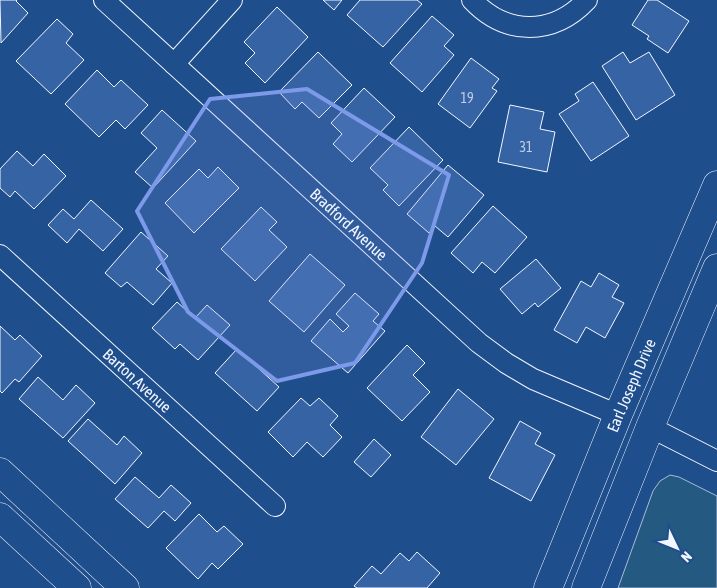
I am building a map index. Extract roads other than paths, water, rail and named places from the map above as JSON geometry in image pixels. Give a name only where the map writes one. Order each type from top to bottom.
[{"type":"main road","name":"Earl Joseph Drive","points":[[548,588],[618,416],[717,185]]},
{"type":"main road","name":"Earl Joseph Drive","points":[[586,588],[650,427],[717,268]]},
{"type":"main road","points":[[0,472],[125,588]]},
{"type":"main road","points":[[0,517],[77,588]]},
{"type":"street","name":"Bradford Avenue","points":[[104,0],[480,343],[534,379],[618,416]]},
{"type":"street","points":[[174,64],[232,0]]},
{"type":"street","points":[[472,0],[490,16],[502,22],[528,27],[555,22],[568,16],[587,0]]},
{"type":"street","name":"Barton Avenue","points":[[0,256],[275,506]]},
{"type":"street","points":[[650,427],[717,461]]}]
